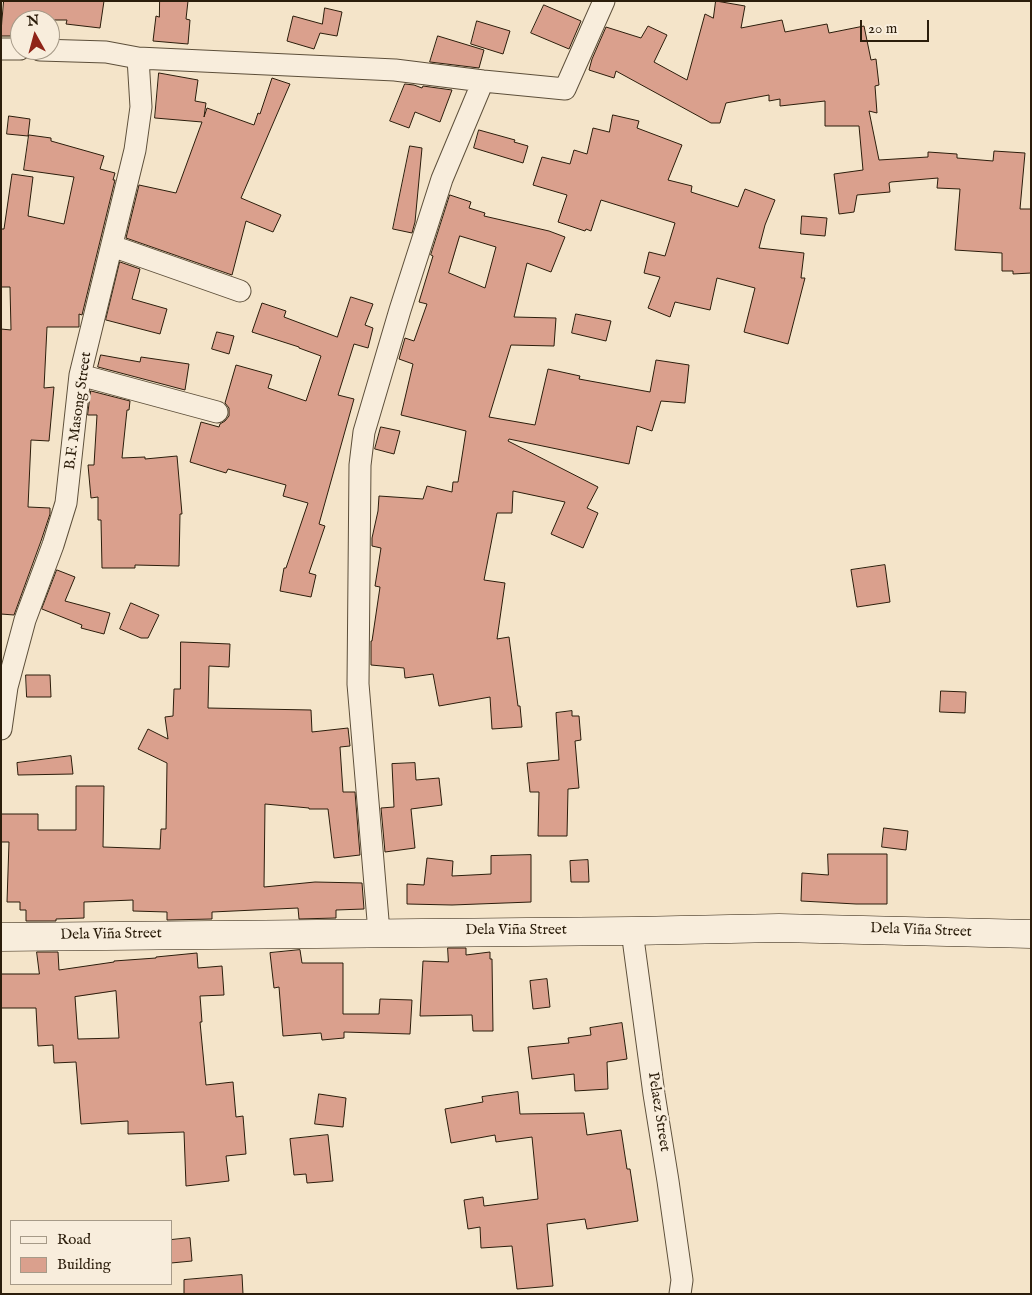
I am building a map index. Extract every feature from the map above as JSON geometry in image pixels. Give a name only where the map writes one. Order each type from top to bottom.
[{"type":"street","points":[[60,51],[106,52],[138,58],[395,70],[565,89],[604,1]]},
{"type":"street","name":"B.F. Masong Street","points":[[1,729],[7,687],[25,620],[53,545],[66,503],[80,375],[135,150],[141,106],[138,58]]},
{"type":"street","points":[[379,932],[358,684],[360,465],[364,432],[400,310],[442,179],[483,81]]},
{"type":"street","points":[[112,246],[240,291]]},
{"type":"street","points":[[80,375],[216,412]]},
{"type":"street","name":"Dela Viña Street","points":[[1,937],[779,928],[1031,934]]},
{"type":"street","name":"Pelaez Street","points":[[632,931],[682,1280],[680,1294]]},
{"type":"building","points":[[4,1],[104,1],[100,28],[66,24],[67,20],[60,20],[60,10],[10,10],[10,36],[1,36]]},
{"type":"building","points":[[160,1],[188,1],[186,19],[190,20],[188,44],[153,41],[156,16],[159,17]]},
{"type":"building","points":[[716,1],[745,6],[741,28],[782,20],[785,32],[827,24],[829,33],[864,26],[871,60],[876,59],[879,85],[875,86],[877,113],[869,111],[879,160],[928,157],[928,152],[957,154],[957,158],[993,161],[994,151],[1025,153],[1020,209],[1031,209],[1031,273],[1013,274],[1013,271],[1002,271],[1002,253],[955,250],[960,189],[937,188],[938,178],[891,182],[889,183],[890,192],[857,195],[854,212],[839,214],[834,174],[863,170],[859,126],[825,126],[825,101],[780,106],[780,99],[769,101],[769,95],[726,103],[720,123],[711,123],[616,71],[614,78],[589,70],[606,27],[641,38],[648,26],[667,35],[654,62],[687,80],[705,14],[713,18]]},
{"type":"building","points":[[544,5],[581,21],[569,49],[531,33]]},
{"type":"building","points":[[325,8],[342,12],[337,36],[320,33],[314,49],[287,41],[293,16],[322,24]]},
{"type":"building","points":[[477,21],[510,31],[503,54],[471,44]]},
{"type":"building","points":[[438,36],[484,50],[479,68],[430,62]]},
{"type":"building","points":[[159,73],[198,80],[195,101],[206,103],[204,117],[207,108],[254,125],[258,113],[260,114],[272,78],[290,84],[241,198],[281,215],[273,232],[246,221],[232,275],[126,238],[139,185],[176,193],[202,122],[155,118]]},
{"type":"building","points":[[405,84],[422,88],[423,86],[452,90],[440,122],[415,112],[409,128],[390,121]]},
{"type":"building","points":[[613,115],[639,121],[637,128],[682,145],[668,180],[692,186],[691,192],[738,207],[745,189],[775,200],[765,225],[759,248],[804,253],[801,278],[805,278],[788,344],[744,332],[755,288],[717,278],[710,310],[675,302],[670,317],[648,308],[660,277],[644,273],[649,252],[665,256],[675,223],[601,200],[591,231],[586,229],[585,231],[558,222],[567,195],[533,185],[542,157],[570,164],[574,150],[587,154],[593,128],[609,132]]},
{"type":"building","points":[[9,116],[30,119],[28,136],[7,134]]},
{"type":"building","points":[[479,130],[515,140],[514,142],[528,146],[523,163],[474,148]]},
{"type":"building","points":[[29,135],[51,138],[51,141],[104,156],[100,169],[115,173],[113,180],[115,180],[82,315],[79,314],[79,327],[47,327],[44,388],[54,387],[49,441],[31,440],[28,507],[50,508],[50,514],[14,615],[1,614],[1,329],[11,330],[10,287],[1,287],[1,229],[4,229],[12,174],[33,177],[28,216],[64,224],[74,177],[24,170]]},
{"type":"building","points":[[410,146],[422,148],[415,222],[412,233],[393,229]]},
{"type":"building","points":[[450,195],[471,202],[469,208],[485,213],[484,216],[549,231],[565,237],[551,272],[527,263],[514,317],[556,318],[554,346],[511,345],[489,417],[535,425],[548,369],[580,376],[579,379],[650,392],[656,360],[689,365],[685,403],[661,401],[652,431],[637,426],[629,464],[509,439],[508,441],[598,487],[587,508],[598,513],[583,548],[551,534],[565,502],[513,491],[512,513],[497,513],[484,580],[505,583],[497,639],[509,637],[522,727],[492,729],[490,697],[439,706],[433,674],[405,678],[404,668],[371,665],[371,641],[380,587],[375,586],[381,548],[372,546],[379,496],[423,499],[427,486],[452,492],[453,482],[458,482],[466,431],[401,415],[413,364],[399,359],[405,338],[414,341],[427,304],[419,302],[433,256],[431,255]],"holes":[[[460,236],[496,247],[485,288],[449,273]]]},
{"type":"building","points":[[802,216],[827,218],[825,236],[801,234]]},
{"type":"building","points":[[120,262],[140,269],[132,299],[167,309],[160,334],[106,320]]},
{"type":"building","points":[[351,297],[373,304],[365,325],[373,328],[368,348],[354,344],[338,395],[354,399],[319,524],[325,526],[309,573],[316,575],[311,597],[280,591],[284,568],[286,568],[308,503],[283,496],[286,485],[228,469],[226,473],[190,462],[201,422],[219,427],[229,416],[229,408],[225,403],[236,365],[272,375],[268,388],[306,401],[321,356],[252,332],[262,303],[286,311],[284,317],[337,337]]},
{"type":"building","points":[[576,314],[611,321],[606,341],[572,333]]},
{"type":"building","points":[[217,332],[234,336],[229,354],[212,349]]},
{"type":"building","points":[[101,355],[140,362],[141,357],[189,364],[185,390],[98,367]]},
{"type":"building","points":[[91,391],[130,401],[129,410],[127,410],[122,458],[145,457],[145,459],[177,456],[182,514],[180,514],[179,566],[135,565],[135,568],[102,568],[101,520],[98,520],[98,497],[91,498],[88,465],[94,465],[97,415],[88,415]]},
{"type":"building","points":[[381,427],[400,431],[394,454],[375,449]]},
{"type":"building","points":[[885,565],[890,602],[857,607],[851,570]]},
{"type":"building","points":[[57,570],[75,577],[65,601],[110,613],[104,634],[81,628],[82,625],[42,609]]},
{"type":"building","points":[[131,603],[159,615],[148,638],[141,638],[120,629]]},
{"type":"building","points":[[181,642],[230,644],[229,667],[209,666],[208,708],[311,710],[312,732],[348,728],[350,746],[340,747],[343,792],[355,792],[360,855],[334,858],[328,809],[309,809],[265,804],[264,887],[315,882],[362,883],[364,909],[336,910],[336,918],[299,919],[298,908],[212,912],[212,919],[167,920],[167,912],[133,911],[133,900],[84,902],[84,918],[56,919],[56,921],[26,921],[26,910],[20,910],[20,902],[7,902],[9,842],[1,842],[1,814],[38,814],[38,830],[76,830],[76,786],[104,786],[103,847],[160,849],[161,829],[166,829],[167,763],[138,749],[148,729],[168,739],[165,717],[173,716],[174,689],[180,689]]},
{"type":"building","points":[[26,675],[50,675],[51,697],[27,697]]},
{"type":"building","points":[[941,691],[966,692],[965,713],[940,712]]},
{"type":"building","points":[[572,711],[572,716],[579,716],[581,740],[575,741],[579,788],[568,789],[567,836],[538,836],[539,792],[530,792],[527,763],[559,760],[556,713]]},
{"type":"building","points":[[71,756],[73,774],[18,775],[17,763]]},
{"type":"building","points":[[415,763],[416,780],[439,778],[442,805],[411,809],[415,848],[385,852],[381,808],[394,807],[392,764]]},
{"type":"building","points":[[884,828],[908,831],[906,850],[882,847]]},
{"type":"building","points":[[828,854],[887,854],[887,904],[801,901],[802,873],[828,875]]},
{"type":"building","points":[[531,855],[531,902],[452,905],[407,904],[407,884],[424,885],[427,858],[453,861],[452,876],[491,874],[491,856]]},
{"type":"building","points":[[588,860],[589,882],[571,882],[570,861]]},
{"type":"building","points":[[448,948],[466,948],[466,955],[490,952],[490,959],[492,959],[493,1031],[473,1031],[472,1015],[420,1016],[423,961],[448,962]]},
{"type":"building","points":[[300,950],[302,963],[343,963],[343,1014],[379,1014],[380,999],[412,1000],[410,1034],[344,1032],[344,1038],[322,1040],[321,1033],[283,1036],[279,987],[274,988],[270,953]]},
{"type":"building","points":[[37,952],[58,952],[59,970],[114,961],[197,953],[198,968],[222,966],[224,995],[200,996],[202,1022],[200,1022],[206,1085],[233,1082],[236,1117],[243,1116],[246,1154],[226,1156],[229,1181],[186,1186],[184,1132],[128,1134],[128,1121],[81,1124],[76,1062],[54,1063],[53,1045],[38,1046],[36,1008],[1,1008],[1,974],[39,974]],"holes":[[[116,991],[119,1038],[78,1039],[75,997]]]},
{"type":"building","points":[[547,979],[550,1007],[533,1009],[530,981]]},
{"type":"building","points":[[622,1023],[627,1059],[607,1062],[608,1089],[575,1091],[574,1074],[532,1079],[528,1047],[569,1043],[568,1038],[591,1035],[590,1028]]},
{"type":"building","points":[[518,1092],[520,1114],[584,1113],[587,1135],[621,1130],[627,1169],[630,1169],[638,1221],[587,1229],[585,1219],[547,1224],[553,1286],[517,1289],[512,1246],[481,1248],[480,1227],[468,1229],[464,1200],[483,1197],[484,1206],[538,1199],[532,1137],[496,1142],[495,1135],[451,1143],[445,1109],[483,1102],[482,1097]]},
{"type":"building","points":[[319,1094],[346,1098],[343,1127],[315,1124]]},
{"type":"building","points":[[328,1135],[333,1181],[307,1183],[306,1174],[294,1175],[290,1139]]},
{"type":"building","points":[[190,1238],[192,1261],[172,1263],[172,1240]]},
{"type":"building","points":[[242,1275],[243,1294],[184,1294],[184,1280]]}]
